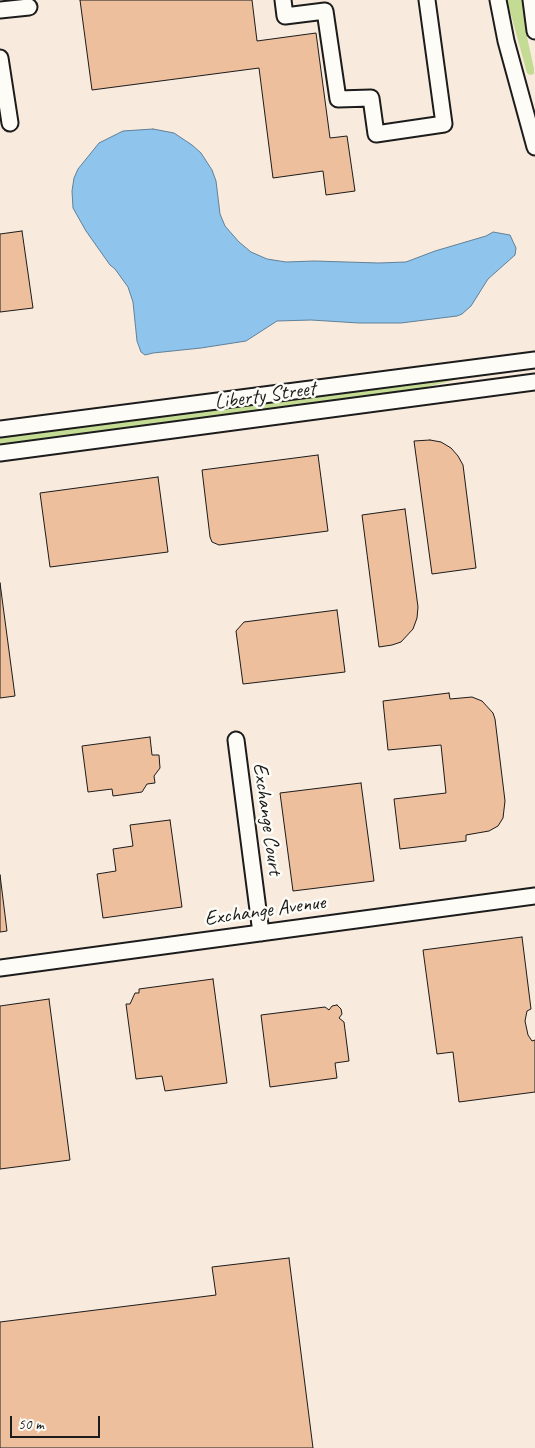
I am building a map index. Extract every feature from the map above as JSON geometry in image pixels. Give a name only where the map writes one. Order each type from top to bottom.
[{"type":"street","points":[[283,0],[285,16],[325,10],[338,99],[371,98],[376,134],[444,124],[427,0]]},
{"type":"street","points":[[498,0],[506,41],[535,147]]},
{"type":"street","points":[[531,0],[535,31]]},
{"type":"street","points":[[0,10],[29,7]]},
{"type":"street","points":[[0,58],[10,123]]},
{"type":"street","name":"Liberty Street","points":[[0,429],[535,360]]},
{"type":"street","name":"Liberty Street","points":[[0,453],[535,382]]},
{"type":"street","name":"Exchange Court","points":[[236,740],[261,933]]},
{"type":"street","name":"Exchange Avenue","points":[[0,968],[535,896]]},
{"type":"shaded area","points":[[0,0],[535,0],[535,1448],[0,1448]]},
{"type":"green space","points":[[507,0],[523,0],[534,74],[530,75],[527,73]]},
{"type":"green space","points":[[535,366],[535,369],[463,378],[398,394],[0,446],[0,436]]},
{"type":"water","points":[[153,129],[174,133],[201,153],[212,170],[216,181],[220,214],[225,226],[251,252],[267,259],[286,262],[406,262],[493,232],[510,235],[516,248],[515,255],[488,279],[471,306],[457,316],[401,323],[311,320],[277,321],[246,341],[145,355],[141,352],[137,341],[133,302],[128,287],[86,231],[73,208],[72,191],[78,169],[99,143],[123,131]]},
{"type":"building","points":[[80,0],[252,0],[257,41],[316,33],[330,138],[347,136],[355,191],[326,195],[323,171],[273,178],[259,68],[92,90]]},
{"type":"building","points":[[22,231],[33,308],[0,312],[0,234]]},
{"type":"building","points":[[430,440],[441,442],[451,448],[463,465],[476,568],[432,574],[414,441]]},
{"type":"building","points":[[318,455],[328,531],[219,545],[212,542],[202,470]]},
{"type":"building","points":[[158,477],[168,552],[50,567],[40,493]]},
{"type":"building","points":[[405,509],[418,607],[417,618],[413,629],[401,642],[379,647],[362,515]]},
{"type":"building","points":[[0,583],[15,696],[0,698]]},
{"type":"building","points":[[337,610],[345,672],[243,684],[236,631],[244,622]]},
{"type":"building","points":[[449,693],[450,699],[472,697],[482,701],[493,713],[505,801],[503,818],[498,826],[489,831],[466,835],[466,841],[400,849],[394,799],[446,793],[441,745],[388,750],[383,701]]},
{"type":"building","points":[[150,737],[152,755],[159,755],[160,768],[154,776],[155,783],[147,784],[142,792],[113,796],[112,789],[88,792],[82,746]]},
{"type":"building","points":[[361,783],[374,881],[293,891],[280,793]]},
{"type":"building","points":[[170,820],[182,907],[103,918],[97,874],[116,871],[113,849],[133,846],[130,825]]},
{"type":"building","points":[[0,875],[7,931],[0,932]]},
{"type":"building","points":[[522,937],[531,1009],[527,1011],[525,1021],[528,1035],[532,1041],[535,1040],[535,1092],[459,1102],[453,1052],[437,1054],[423,950]]},
{"type":"building","points":[[213,979],[227,1083],[165,1091],[162,1076],[136,1079],[126,1004],[130,1004],[135,993],[139,993],[139,989]]},
{"type":"building","points":[[49,999],[70,1160],[0,1169],[0,1006]]},
{"type":"building","points":[[337,1005],[341,1009],[342,1014],[339,1018],[344,1022],[349,1061],[335,1063],[337,1078],[270,1087],[261,1015],[325,1007],[329,1010],[332,1006]]},
{"type":"building","points":[[289,1258],[313,1448],[0,1448],[0,1322],[216,1295],[212,1267]]}]
